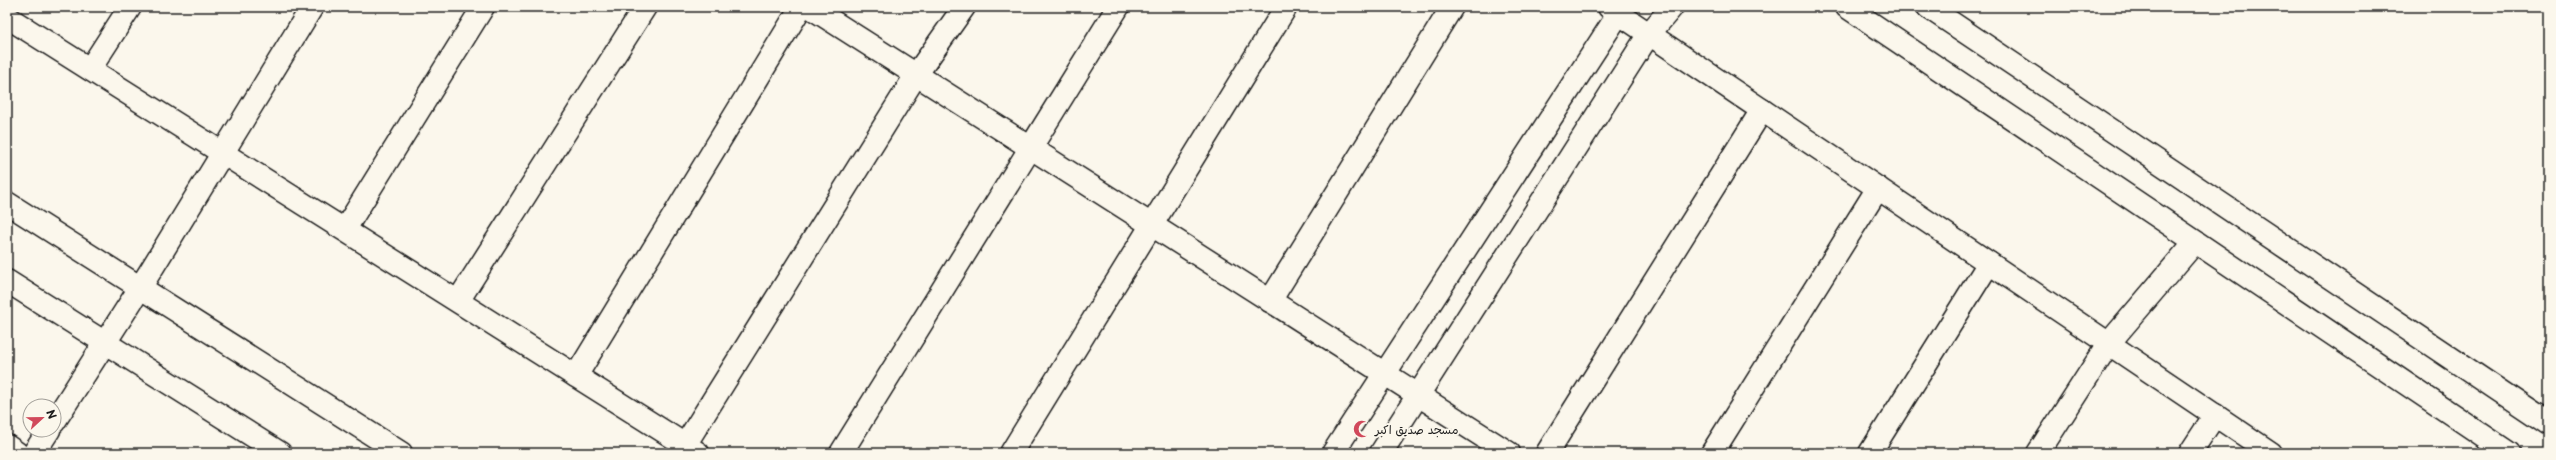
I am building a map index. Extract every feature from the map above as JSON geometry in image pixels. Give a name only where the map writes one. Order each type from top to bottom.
[{"type":"street","points":[[90,69],[130,7]]},
{"type":"street","points":[[62,410],[140,288],[312,7]]},
{"type":"street","points":[[345,229],[483,7]]},
{"type":"street","points":[[458,300],[645,7]]},
{"type":"street","points":[[576,376],[801,7]]},
{"type":"street","points":[[810,7],[1509,453]]},
{"type":"street","points":[[7,17],[458,300],[688,450],[916,75],[964,7]]},
{"type":"street","points":[[841,453],[1118,7]]},
{"type":"street","points":[[1011,453],[1286,7]]},
{"type":"street","points":[[1270,301],[1452,7]]},
{"type":"street","points":[[1381,453],[1649,34],[1672,7]]},
{"type":"street","points":[[1847,7],[2509,453]]},
{"type":"street","points":[[1928,7],[2549,424]]},
{"type":"street","points":[[1333,453],[1386,375],[1617,9],[1649,34],[2271,453]]},
{"type":"street","points":[[1547,453],[1762,110]]},
{"type":"street","points":[[1712,453],[1878,188]]},
{"type":"street","points":[[7,203],[401,453]]},
{"type":"street","points":[[2038,453],[2109,344],[2195,242]]},
{"type":"street","points":[[1870,453],[1989,263]]},
{"type":"street","points":[[7,281],[280,453]]},
{"type":"street","points":[[2190,453],[2215,415]]},
{"type":"street","points":[[34,453],[44,438]]},
{"type":"street","points":[[7,446],[17,453]]},
{"type":"place","name":"مسجد صدیق اکبر","points":[[1362,429]]}]
